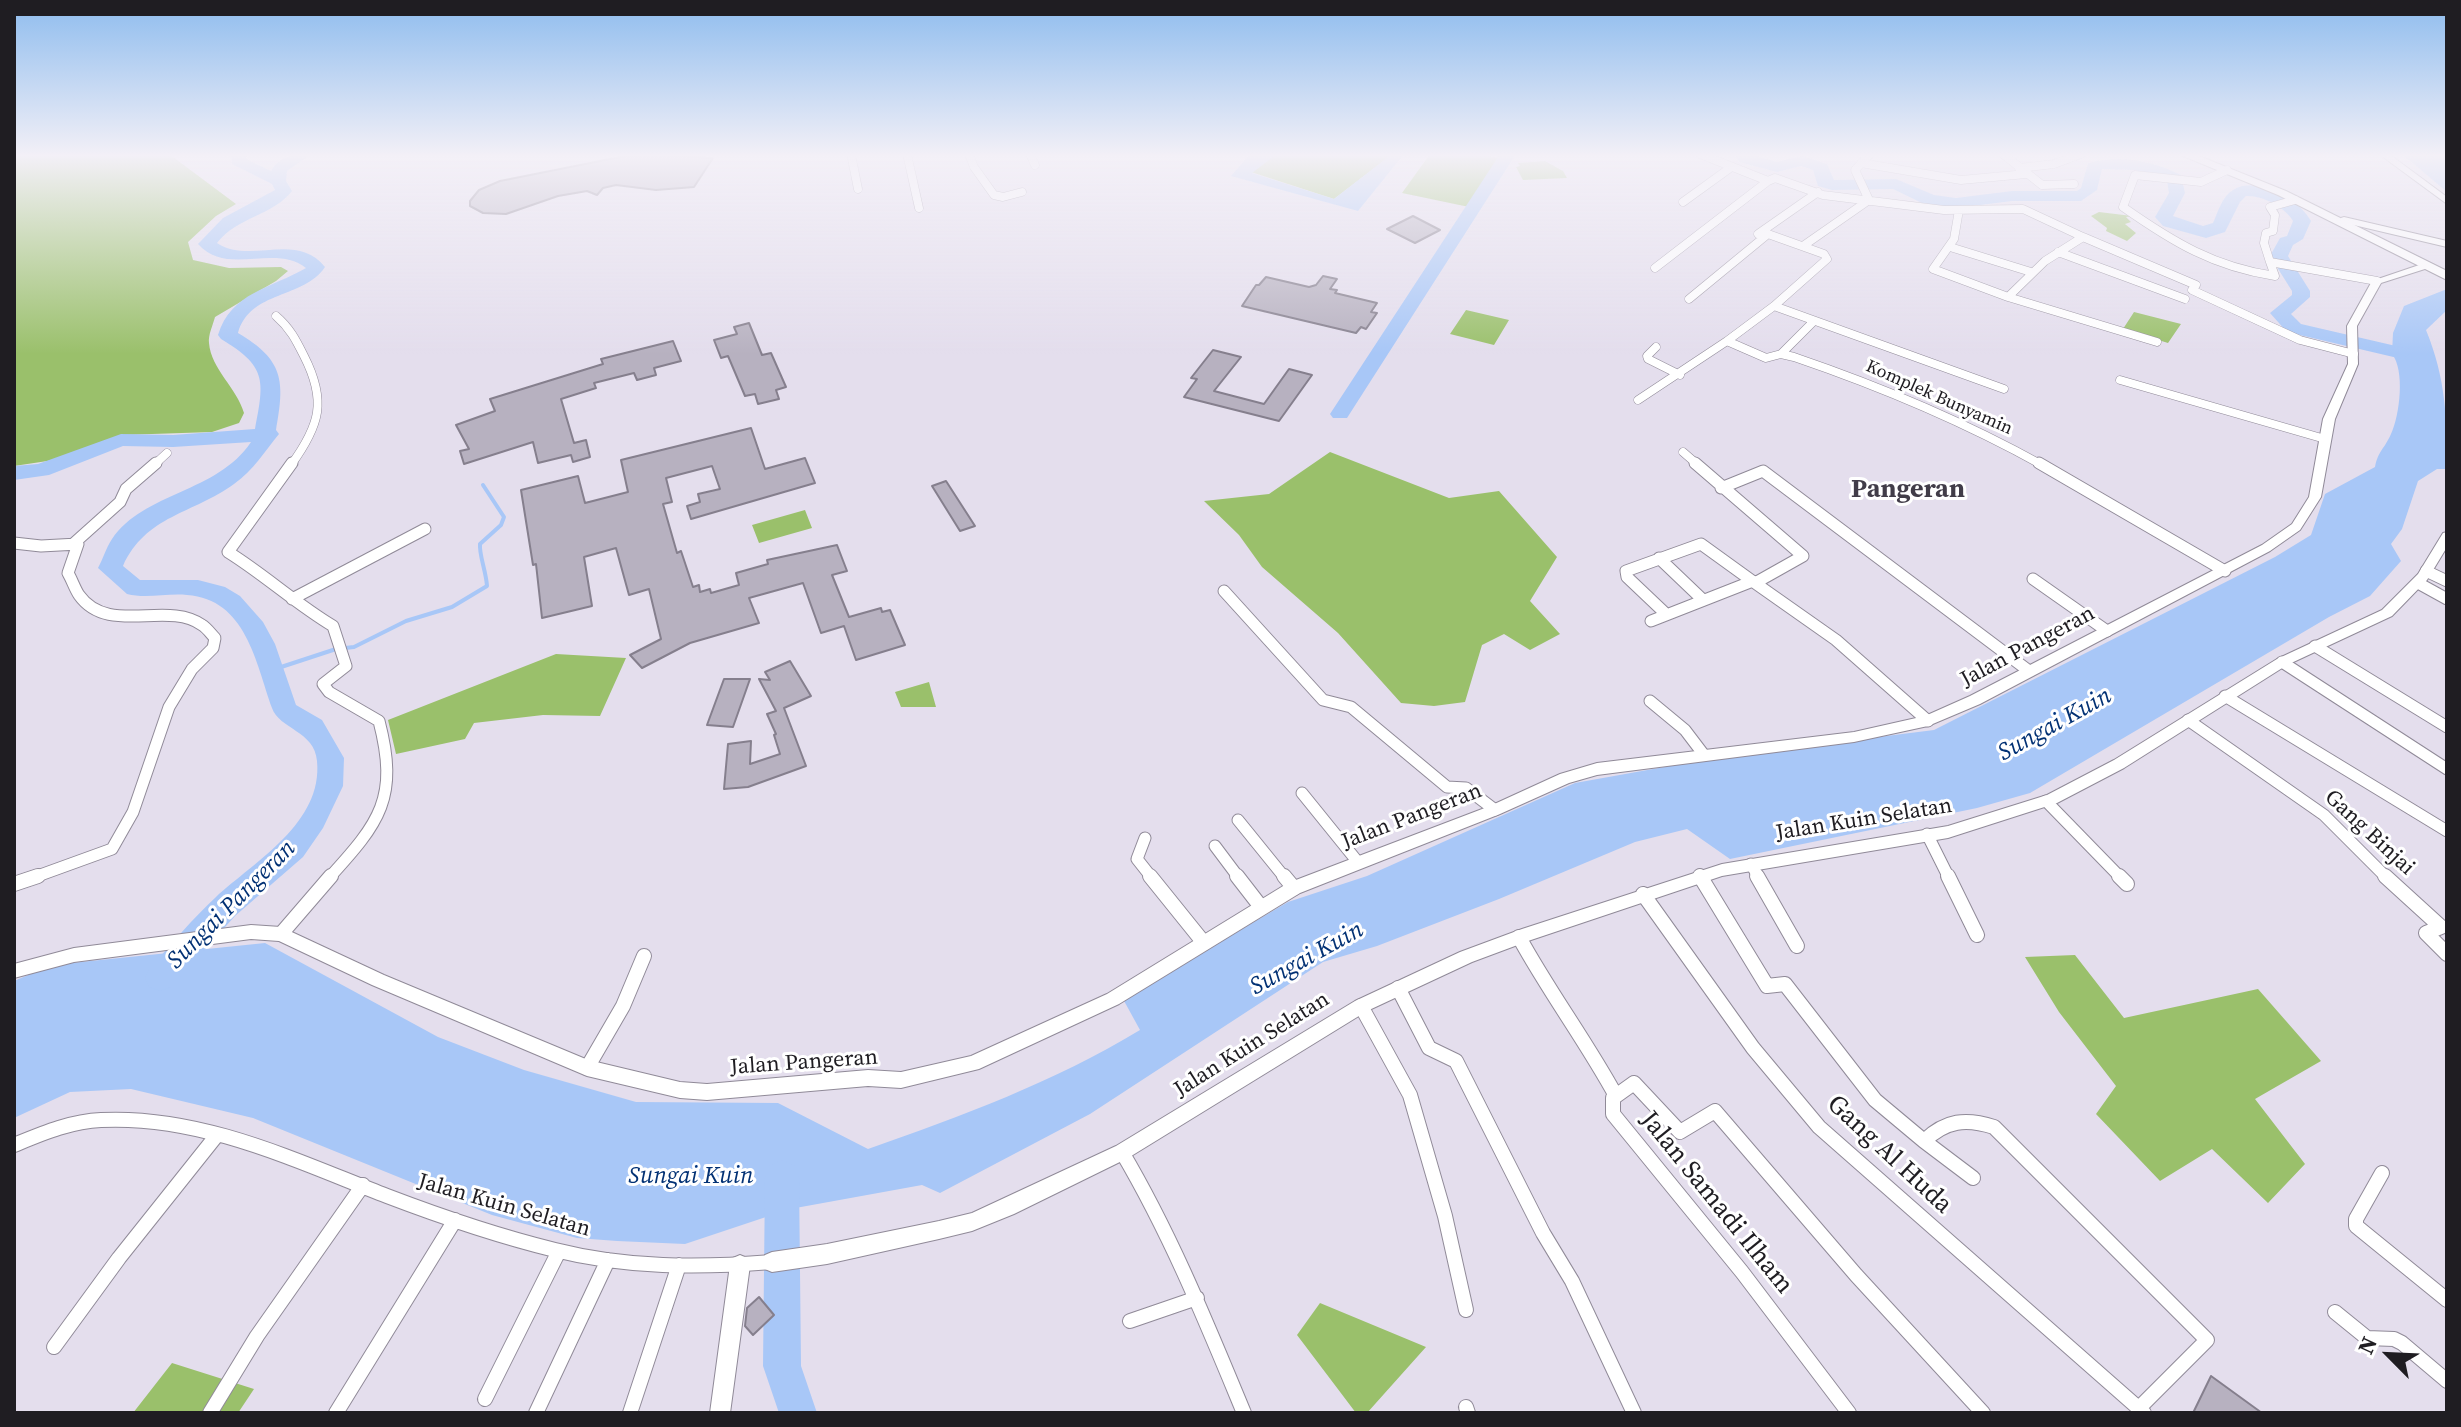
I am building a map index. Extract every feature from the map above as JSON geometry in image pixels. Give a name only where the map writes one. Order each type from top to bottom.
[{"type":"highway","points":[[2332,221],[2439,270]]},
{"type":"highway","points":[[2345,221],[2401,247],[2439,270]]},
{"type":"street","points":[[1655,268],[1717,221]]},
{"type":"street","points":[[1714,269],[1779,221]]},
{"type":"street","points":[[1803,246],[1839,221]]},
{"type":"street","points":[[1958,221],[1950,247],[1933,269],[2008,297],[2157,342]]},
{"type":"street","points":[[2048,221],[2196,285],[2192,290],[2294,337],[2354,353]]},
{"type":"street","points":[[2141,221],[2177,245],[2220,263],[2256,274],[2275,276],[2273,262],[2264,243],[2266,233],[2273,231],[2274,221]]},
{"type":"street","points":[[2346,221],[2447,245]]},
{"type":"street","points":[[1638,400],[1680,375],[1774,306],[1827,259],[1824,254],[1768,234],[1689,299]]},
{"type":"street","points":[[2008,297],[2031,272],[2083,237]]},
{"type":"street","points":[[2401,247],[2397,239],[2402,238],[2447,245]]},
{"type":"street","points":[[1950,247],[2031,272]]},
{"type":"street","points":[[2058,252],[2185,299]]},
{"type":"street","points":[[2273,262],[2377,281],[2439,270]]},
{"type":"street","name":"Jalan Pangeran","points":[[14,971],[74,955],[251,932],[281,934],[378,980],[587,1068],[680,1090],[707,1092],[868,1078],[901,1080],[973,1063],[1113,999],[1294,888],[1495,810],[1565,778],[1597,769],[1854,737],[1928,721],[2225,571],[2281,538],[2303,519],[2315,497],[2329,419],[2351,371],[2354,353],[2351,333],[2355,318],[2377,281]]},
{"type":"street","points":[[1774,306],[2004,389]]},
{"type":"street","points":[[276,316],[290,328],[314,376],[319,393],[318,414],[307,443],[228,550],[333,626],[343,649],[346,666],[323,684],[329,692],[379,721],[389,751],[389,776],[381,814],[354,853],[281,934]]},
{"type":"street","points":[[1781,354],[1813,322]]},
{"type":"street","name":"Komplek Bunyamin","points":[[1727,341],[1766,358],[1781,354],[1879,386],[1940,412],[2029,457],[2225,571]]},
{"type":"street","points":[[1656,347],[1647,356],[1648,359],[1680,375]]},
{"type":"street","points":[[2120,380],[2235,416],[2325,439]]},
{"type":"street","points":[[1651,621],[1754,582],[1803,556],[1683,452]]},
{"type":"street","points":[[71,545],[120,502],[126,489],[167,453]]},
{"type":"street","points":[[1721,488],[1763,471],[2029,671]]},
{"type":"street","points":[[292,599],[425,529]]},
{"type":"street","points":[[14,543],[78,544],[68,573],[72,589],[92,607],[105,614],[129,618],[182,617],[211,632],[215,638],[213,648],[192,669],[169,707],[133,812],[112,849],[14,884]]},
{"type":"street","points":[[1666,614],[1625,574],[1701,544],[1836,640],[1928,721]]},
{"type":"street","name":"Jalan Kuin Selatan","points":[[14,1145],[100,1120],[138,1121],[217,1135],[455,1220],[559,1251],[608,1260],[740,1265],[796,1260],[972,1222],[1122,1152],[1361,1006],[1519,937],[1700,876],[1751,864],[1980,824],[2046,801],[2119,764],[2282,662],[2387,613],[2422,577],[2445,544]]},
{"type":"street","points":[[1659,558],[1703,600]]},
{"type":"street","points":[[2422,577],[2447,581]]},
{"type":"street","points":[[2422,577],[2447,599]]},
{"type":"street","points":[[2033,579],[2107,631]]},
{"type":"street","points":[[1224,591],[1323,700],[1351,707],[1447,787],[1466,788],[1495,810]]},
{"type":"street","points":[[2315,646],[2447,727]]},
{"type":"street","points":[[2282,662],[2447,769]]},
{"type":"street","points":[[2225,696],[2447,831]]},
{"type":"street","points":[[1650,701],[1685,730],[1704,755]]},
{"type":"street","name":"Gang Binjai","points":[[2188,720],[2324,815],[2441,927],[2426,933],[2447,954]]},
{"type":"street","points":[[1302,793],[1357,861]]},
{"type":"street","points":[[2046,801],[2127,884]]},
{"type":"street","points":[[1238,820],[1294,888]]},
{"type":"street","points":[[1927,834],[1977,935]]},
{"type":"street","points":[[1145,838],[1137,859],[1204,943]]},
{"type":"street","points":[[1215,846],[1261,907]]},
{"type":"street","points":[[1751,864],[1797,946]]},
{"type":"street","points":[[1700,876],[1767,986],[1785,984],[1875,1100],[1973,1178]]},
{"type":"street","name":"Gang Al Huda","points":[[1643,894],[1753,1048],[1819,1127],[2141,1411]]},
{"type":"street","points":[[1519,937],[1542,979],[1588,1044],[1616,1096]]},
{"type":"street","points":[[587,1068],[623,1006],[644,956]]},
{"type":"street","points":[[1398,988],[1429,1048],[1456,1061],[1543,1233],[1572,1281],[1634,1413]]},
{"type":"street","points":[[1361,1006],[1410,1095],[1441,1201],[1466,1310]]},
{"type":"street","name":"Jalan Samadi Ilham","points":[[1849,1413],[1742,1272],[1613,1114],[1613,1098],[1634,1083],[1680,1132],[1715,1111],[1856,1275],[1983,1413]]},
{"type":"street","points":[[1924,1141],[1940,1124],[1953,1121],[1981,1122],[1994,1127],[2207,1340],[2141,1411]]},
{"type":"street","points":[[54,1347],[119,1258],[217,1135]]},
{"type":"street","points":[[1122,1152],[1152,1203],[1197,1298],[1244,1413]]},
{"type":"street","points":[[2382,1173],[2356,1219],[2356,1226],[2447,1300]]},
{"type":"street","points":[[210,1413],[257,1336],[363,1185]]},
{"type":"street","points":[[336,1413],[455,1220]]},
{"type":"street","points":[[485,1399],[559,1251]]},
{"type":"street","points":[[536,1413],[608,1260]]},
{"type":"street","points":[[630,1413],[679,1265]]},
{"type":"street","points":[[720,1413],[740,1265]]},
{"type":"street","points":[[1130,1321],[1197,1298]]},
{"type":"street","points":[[2335,1312],[2367,1338],[2394,1339],[2402,1343],[2447,1381]]},
{"type":"green space","points":[[14,221],[211,221],[188,242],[193,260],[229,268],[281,267],[288,271],[215,317],[209,337],[211,352],[241,404],[244,413],[239,423],[212,432],[122,435],[54,460],[14,466]]},
{"type":"green space","points":[[2097,221],[2130,221],[2125,224],[2136,233],[2127,241],[2106,231],[2107,228]]},
{"type":"green space","points":[[1466,310],[1509,320],[1494,345],[1450,334]]},
{"type":"green space","points":[[2134,312],[2181,324],[2168,343],[2123,329]]},
{"type":"green space","points":[[1330,452],[1449,498],[1499,491],[1557,557],[1530,601],[1560,634],[1530,650],[1504,634],[1482,645],[1465,702],[1434,706],[1401,703],[1338,633],[1262,567],[1239,535],[1204,501],[1269,494]]},
{"type":"green space","points":[[805,510],[812,528],[759,543],[752,525]]},
{"type":"green space","points":[[556,654],[626,658],[600,716],[543,715],[474,723],[465,739],[396,754],[388,720]]},
{"type":"green space","points":[[929,682],[936,707],[901,707],[895,692]]},
{"type":"green space","points":[[2075,955],[2124,1018],[2258,989],[2321,1061],[2255,1099],[2305,1164],[2268,1203],[2212,1149],[2160,1181],[2096,1114],[2116,1086],[2059,1012],[2025,957]]},
{"type":"green space","points":[[1320,1303],[1426,1347],[1367,1413],[1356,1413],[1297,1335]]},
{"type":"green space","points":[[172,1363],[254,1389],[238,1413],[133,1413]]},
{"type":"water","name":"Sungai Kuin","points":[[2447,289],[2447,310],[2426,330],[2438,365],[2444,399],[2447,469],[2437,469],[2418,481],[2402,529],[2391,544],[2401,561],[2370,596],[2030,793],[1977,808],[1730,859],[1687,829],[1635,842],[1377,946],[1323,962],[1090,1114],[940,1193],[922,1185],[790,1209],[685,1244],[577,1238],[492,1215],[253,1118],[131,1089],[70,1092],[14,1118],[14,981],[52,965],[265,943],[438,1037],[524,1070],[636,1102],[778,1103],[868,1149],[973,1111],[1041,1082],[1140,1030],[1123,999],[1288,902],[1367,876],[1575,783],[1720,757],[1934,730],[2275,557],[2311,535],[2325,494],[2375,467],[2389,439],[2399,405],[2400,381],[2392,354],[2393,333],[2404,306]]},
{"type":"building","points":[[1404,221],[1422,221],[1440,230],[1415,243],[1387,229]]},
{"type":"building","points":[[1323,276],[1337,279],[1330,289],[1337,290],[1335,293],[1377,303],[1371,312],[1377,313],[1366,329],[1361,327],[1356,333],[1242,306],[1256,285],[1266,277],[1309,287],[1316,285]]},
{"type":"building","points":[[749,323],[762,355],[771,353],[786,387],[776,390],[779,399],[758,404],[755,394],[745,396],[728,356],[721,358],[714,340],[737,334],[734,327]]},
{"type":"building","points":[[673,341],[681,361],[654,368],[656,375],[637,380],[634,373],[594,383],[596,388],[561,399],[574,443],[586,440],[590,457],[573,462],[571,455],[538,463],[533,442],[464,464],[460,451],[469,449],[456,425],[495,411],[490,399],[603,364],[601,359]]},
{"type":"building","points":[[1213,350],[1241,357],[1214,391],[1264,404],[1289,369],[1312,375],[1279,421],[1184,397],[1197,379],[1191,378]]},
{"type":"building","points":[[751,428],[765,469],[805,458],[815,483],[691,519],[687,506],[700,502],[698,494],[720,489],[712,466],[666,478],[672,502],[663,504],[677,553],[681,551],[693,587],[699,585],[700,592],[710,589],[711,593],[739,585],[736,573],[768,564],[767,560],[837,545],[847,571],[832,575],[849,617],[881,608],[882,612],[890,610],[905,645],[856,660],[844,626],[821,633],[803,583],[749,598],[759,623],[690,643],[642,668],[630,655],[661,639],[649,589],[629,595],[616,548],[584,557],[592,606],[542,618],[536,564],[533,565],[521,490],[578,476],[585,503],[628,492],[621,460]]},
{"type":"building","points":[[946,481],[975,526],[960,531],[932,486]]},
{"type":"building","points":[[790,661],[811,696],[784,708],[806,766],[748,787],[724,789],[728,744],[751,741],[750,764],[780,754],[767,714],[776,711],[759,679],[770,680],[765,672]]},
{"type":"building","points":[[724,679],[750,679],[733,727],[707,725]]},
{"type":"building","points":[[759,1297],[774,1315],[753,1335],[745,1326],[747,1308]]},
{"type":"building","points":[[2211,1376],[2262,1413],[2193,1413]]},
{"type":"waterway","name":"Sungai Pangeran","points":[[232,221],[220,228],[207,244],[231,254],[292,254],[305,258],[316,267],[312,273],[249,303],[239,312],[228,335],[249,348],[267,367],[271,401],[265,434]]},
{"type":"waterway","points":[[1340,414],[1465,221]]},
{"type":"waterway","points":[[2168,221],[2206,233],[2211,228],[2219,228],[2222,221]]},
{"type":"waterway","points":[[2302,221],[2294,239],[2286,242],[2279,256],[2301,291],[2301,297],[2280,313],[2294,328],[2402,353]]},
{"type":"waterway","points":[[14,473],[41,470],[121,440],[173,441],[265,434]]},
{"type":"waterway","name":"Sungai Pangeran","points":[[160,978],[225,907],[293,849],[313,820],[329,786],[331,758],[313,727],[285,710],[263,644],[244,613],[208,590],[177,586],[135,588],[110,568],[122,542],[143,523],[224,481],[248,462],[265,434]]},
{"type":"waterway","points":[[272,670],[336,649],[354,647],[406,621],[452,607],[487,586],[480,544],[501,525],[504,517],[483,485]]},
{"type":"waterway","points":[[782,1177],[782,1366],[798,1413]]},
{"type":"district","name":"Pangeran","points":[[1908,490]]}]
